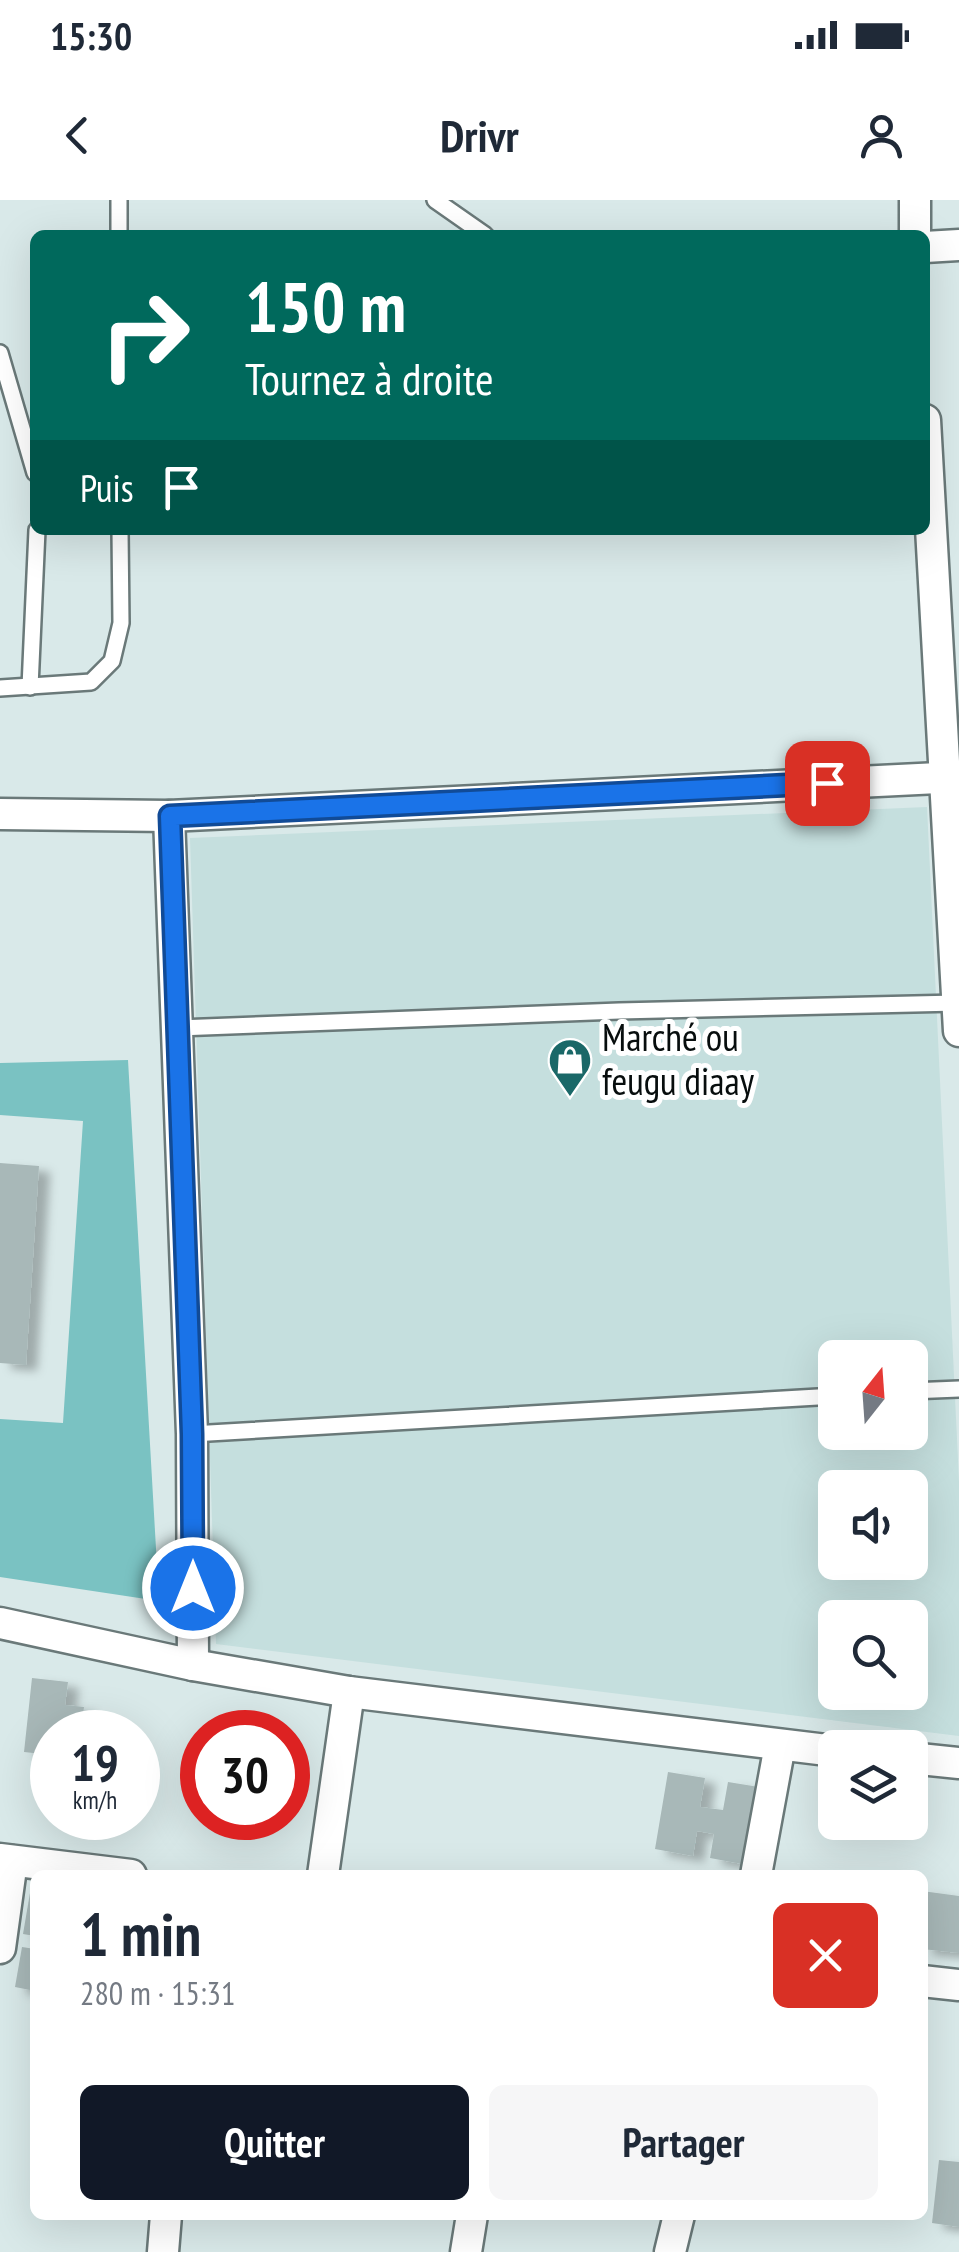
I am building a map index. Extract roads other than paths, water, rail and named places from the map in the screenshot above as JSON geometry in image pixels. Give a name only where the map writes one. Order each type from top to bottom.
[{"type":"street","points":[[915,200],[916,230]]},
{"type":"street","points":[[930,246],[959,245]]},
{"type":"street","points":[[930,489],[951,777],[958,1017]]},
{"type":"street","points":[[0,814],[170,816],[951,777]]},
{"type":"street","points":[[170,816],[192,1434],[193,1665]]},
{"type":"street","points":[[0,1623],[193,1665],[350,1692],[818,1748]]},
{"type":"street","points":[[324,1870],[350,1692]]},
{"type":"street","points":[[757,1870],[780,1745]]},
{"type":"street","points":[[928,1760],[959,1763]]},
{"type":"street","points":[[0,1948],[6,1860],[89,1870]]},
{"type":"street","points":[[928,1982],[959,1986]]},
{"type":"street","points":[[163,2252],[166,2220]]},
{"type":"street","points":[[466,2252],[471,2220]]},
{"type":"street","points":[[670,2252],[677,2220]]},
{"type":"lane","points":[[119,200],[119,230]]},
{"type":"lane","points":[[435,200],[478,230]]},
{"type":"lane","points":[[0,353],[30,455]]},
{"type":"lane","points":[[30,687],[37,535]]},
{"type":"lane","points":[[0,688],[91,682],[112,660],[121,623],[120,535]]},
{"type":"lane","points":[[178,1028],[620,1011],[958,1017]]},
{"type":"lane","points":[[928,1391],[959,1388]]},
{"type":"lane","points":[[192,1434],[818,1397]]},
{"type":"place","name":"Marché ou feugu diaay","points":[[570,1098]]}]
